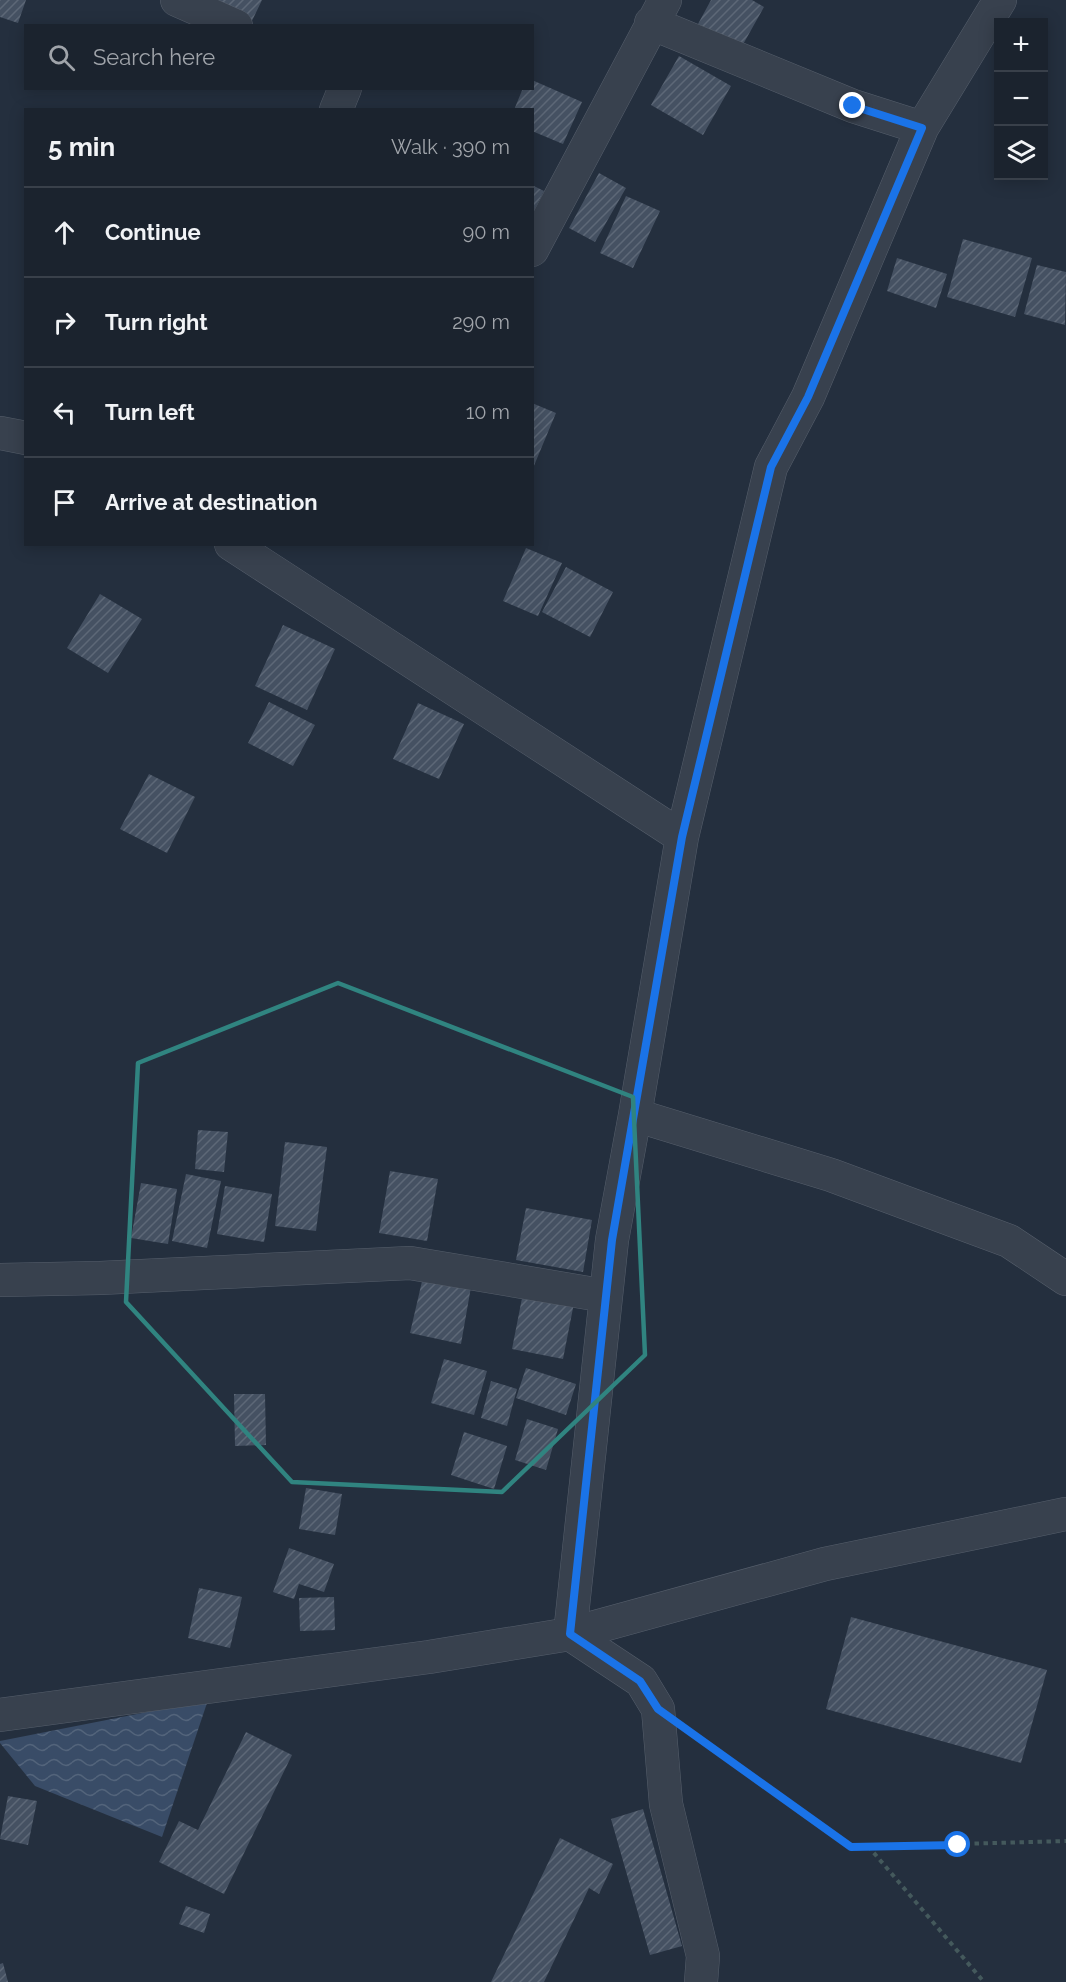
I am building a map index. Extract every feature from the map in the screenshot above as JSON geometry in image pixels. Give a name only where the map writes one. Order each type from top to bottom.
[{"type":"street","points":[[177,0],[231,24]]},
{"type":"street","points":[[570,1634],[612,1240],[682,837],[771,467],[808,397],[922,128],[1000,0]]},
{"type":"street","points":[[534,246],[658,12],[853,106],[922,128]]},
{"type":"street","points":[[337,108],[344,90]]},
{"type":"street","points":[[0,433],[24,438]]},
{"type":"street","points":[[234,546],[682,837]]},
{"type":"street","points":[[635,1115],[831,1175],[1010,1241],[1066,1279]]},
{"type":"street","points":[[0,1280],[100,1278],[410,1263],[606,1296]]},
{"type":"street","points":[[0,1715],[429,1657],[570,1634],[825,1564],[1066,1514]]},
{"type":"street","points":[[570,1634],[640,1681],[658,1709],[666,1804],[703,1956],[701,1982]]},
{"type":"path","points":[[658,1709],[851,1847],[1066,1841]]},
{"type":"path","points":[[868,1846],[984,1982]]},
{"type":"highlighted area","points":[[338,983],[633,1097],[645,1355],[502,1492],[292,1482],[126,1302],[138,1063]]},
{"type":"water","points":[[208,1700],[162,1837],[35,1786],[0,1743],[0,1741]]},
{"type":"building","points":[[0,0],[26,0],[18,23],[0,17]]},
{"type":"building","points":[[210,0],[262,0],[250,24]]},
{"type":"building","points":[[711,0],[752,0],[764,7],[741,48],[698,24]]},
{"type":"building","points":[[679,56],[731,86],[703,135],[651,105]]},
{"type":"building","points":[[534,81],[582,102],[563,144],[534,132],[534,108],[515,108],[522,90],[534,90]]},
{"type":"building","points":[[599,173],[626,188],[595,242],[569,228]]},
{"type":"building","points":[[534,186],[544,191],[534,210]]},
{"type":"building","points":[[626,196],[660,211],[633,268],[600,253]]},
{"type":"building","points":[[963,239],[1032,258],[1015,317],[947,297]]},
{"type":"building","points":[[897,258],[947,274],[936,308],[887,291]]},
{"type":"building","points":[[1037,265],[1066,272],[1065,325],[1024,314]]},
{"type":"building","points":[[534,404],[556,413],[534,466]]},
{"type":"building","points":[[526,548],[562,563],[538,616],[503,601]]},
{"type":"building","points":[[566,567],[613,592],[590,637],[542,612]]},
{"type":"building","points":[[100,594],[142,619],[108,673],[67,648]]},
{"type":"building","points":[[283,625],[335,649],[307,710],[255,686]]},
{"type":"building","points":[[269,702],[315,725],[293,766],[248,743]]},
{"type":"building","points":[[418,703],[464,724],[439,779],[393,759]]},
{"type":"building","points":[[149,774],[195,797],[167,853],[120,829]]},
{"type":"building","points":[[198,1130],[228,1132],[224,1172],[195,1169]]},
{"type":"building","points":[[285,1142],[327,1147],[316,1231],[275,1226]]},
{"type":"building","points":[[390,1171],[438,1179],[427,1241],[379,1233]]},
{"type":"building","points":[[186,1174],[221,1181],[207,1248],[172,1241]]},
{"type":"building","points":[[141,1183],[177,1189],[168,1244],[131,1238]]},
{"type":"building","points":[[225,1186],[272,1194],[264,1242],[217,1234]]},
{"type":"building","points":[[526,1208],[592,1220],[583,1272],[516,1260]]},
{"type":"building","points":[[423,1277],[471,1287],[461,1344],[410,1333]]},
{"type":"building","points":[[523,1293],[574,1303],[563,1359],[512,1349]]},
{"type":"building","points":[[444,1359],[487,1371],[474,1415],[431,1403]]},
{"type":"building","points":[[526,1368],[576,1384],[566,1415],[516,1398]]},
{"type":"building","points":[[491,1381],[517,1389],[507,1426],[481,1418]]},
{"type":"building","points":[[234,1394],[265,1394],[266,1445],[235,1446]]},
{"type":"building","points":[[527,1419],[558,1429],[546,1470],[515,1460]]},
{"type":"building","points":[[464,1432],[507,1446],[494,1489],[451,1475]]},
{"type":"building","points":[[306,1488],[342,1494],[335,1535],[299,1529]]},
{"type":"building","points":[[289,1548],[334,1564],[324,1592],[299,1584],[294,1599],[273,1592]]},
{"type":"building","points":[[199,1588],[242,1597],[230,1648],[188,1638]]},
{"type":"building","points":[[334,1597],[335,1630],[300,1631],[299,1598]]},
{"type":"building","points":[[851,1617],[1047,1670],[1021,1763],[826,1709]]},
{"type":"building","points":[[246,1732],[292,1755],[224,1894],[159,1862],[179,1821],[198,1830]]},
{"type":"building","points":[[8,1796],[37,1801],[28,1845],[0,1839]]},
{"type":"building","points":[[643,1809],[682,1946],[650,1955],[611,1819]]},
{"type":"building","points":[[560,1838],[613,1864],[599,1894],[589,1888],[544,1982],[491,1982]]},
{"type":"building","points":[[186,1906],[210,1914],[204,1933],[179,1924]]},
{"type":"building","points":[[3,1963],[8,1982],[0,1982],[0,1964]]},
{"type":"route","points":[[853,106],[922,128],[808,397],[771,467],[682,837],[612,1240],[570,1634],[640,1681],[658,1709],[851,1847],[958,1845]]}]
